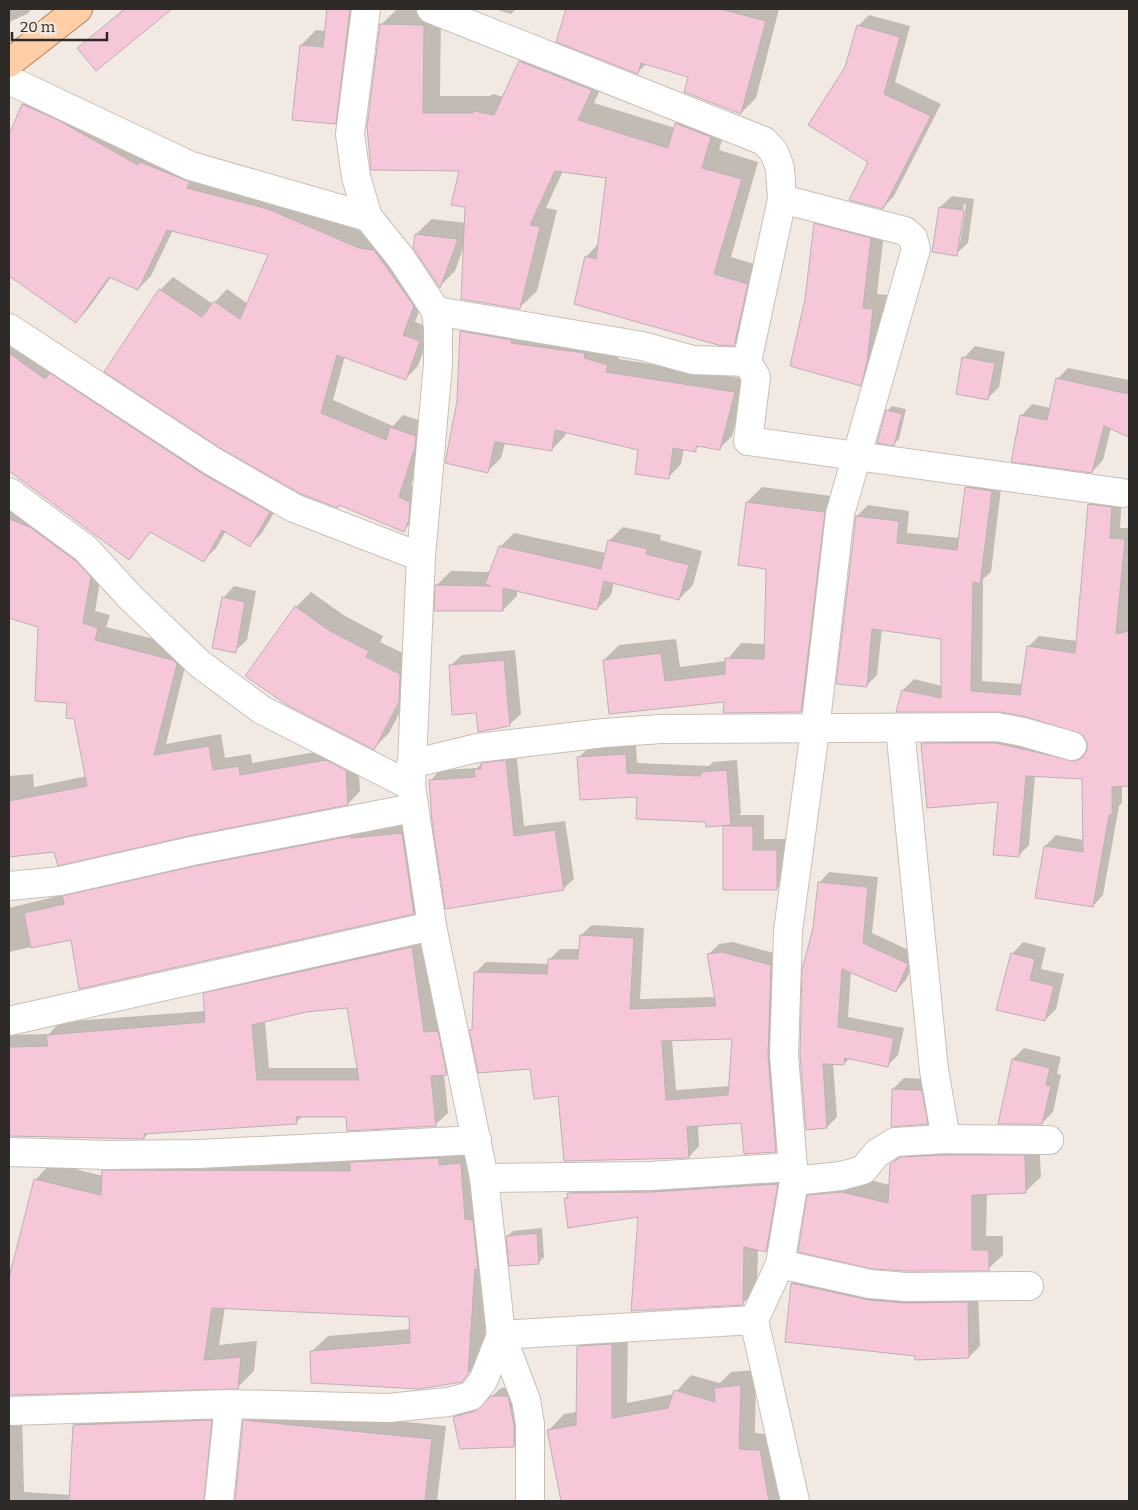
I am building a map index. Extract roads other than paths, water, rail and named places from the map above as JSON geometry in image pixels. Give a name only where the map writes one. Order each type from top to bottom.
[{"type":"main road","points":[[9,63],[78,9]]},
{"type":"street","points":[[366,9],[350,134],[356,177],[368,217],[401,258],[436,311],[438,364],[421,556],[412,786],[432,926],[484,1178],[501,1336],[526,1400],[530,1424],[530,1501]]},
{"type":"street","points":[[431,9],[764,141],[774,152],[780,168],[782,199],[748,362],[756,377],[748,441],[856,454],[1123,493]]},
{"type":"street","points":[[9,80],[191,166],[368,217]]},
{"type":"street","points":[[782,199],[904,231],[913,238],[916,249],[840,514],[815,730],[788,931],[784,1055],[794,1174],[780,1264],[754,1320],[795,1501]]},
{"type":"street","points":[[436,311],[642,346],[693,360],[748,362]]},
{"type":"street","points":[[9,328],[212,461],[294,508],[421,556]]},
{"type":"street","points":[[9,492],[86,549],[130,596],[200,664],[254,704],[412,786]]},
{"type":"street","points":[[9,886],[60,881],[192,851],[412,786],[477,748],[604,733],[661,729],[815,730],[997,727],[1023,732],[1072,746]]},
{"type":"street","points":[[900,728],[933,1062],[946,1139]]},
{"type":"street","points":[[9,1021],[432,926]]},
{"type":"street","points":[[484,1178],[794,1174],[840,1176],[863,1170],[877,1152],[895,1142],[946,1139],[1049,1140]]},
{"type":"street","points":[[9,1152],[108,1155],[198,1154],[477,1140]]},
{"type":"street","points":[[780,1264],[870,1284],[906,1287],[1029,1286]]},
{"type":"street","points":[[501,1336],[754,1320]]},
{"type":"street","points":[[9,1411],[229,1404],[388,1408],[448,1402],[471,1396],[483,1381],[501,1336]]},
{"type":"street","points":[[220,1501],[229,1404]]}]
